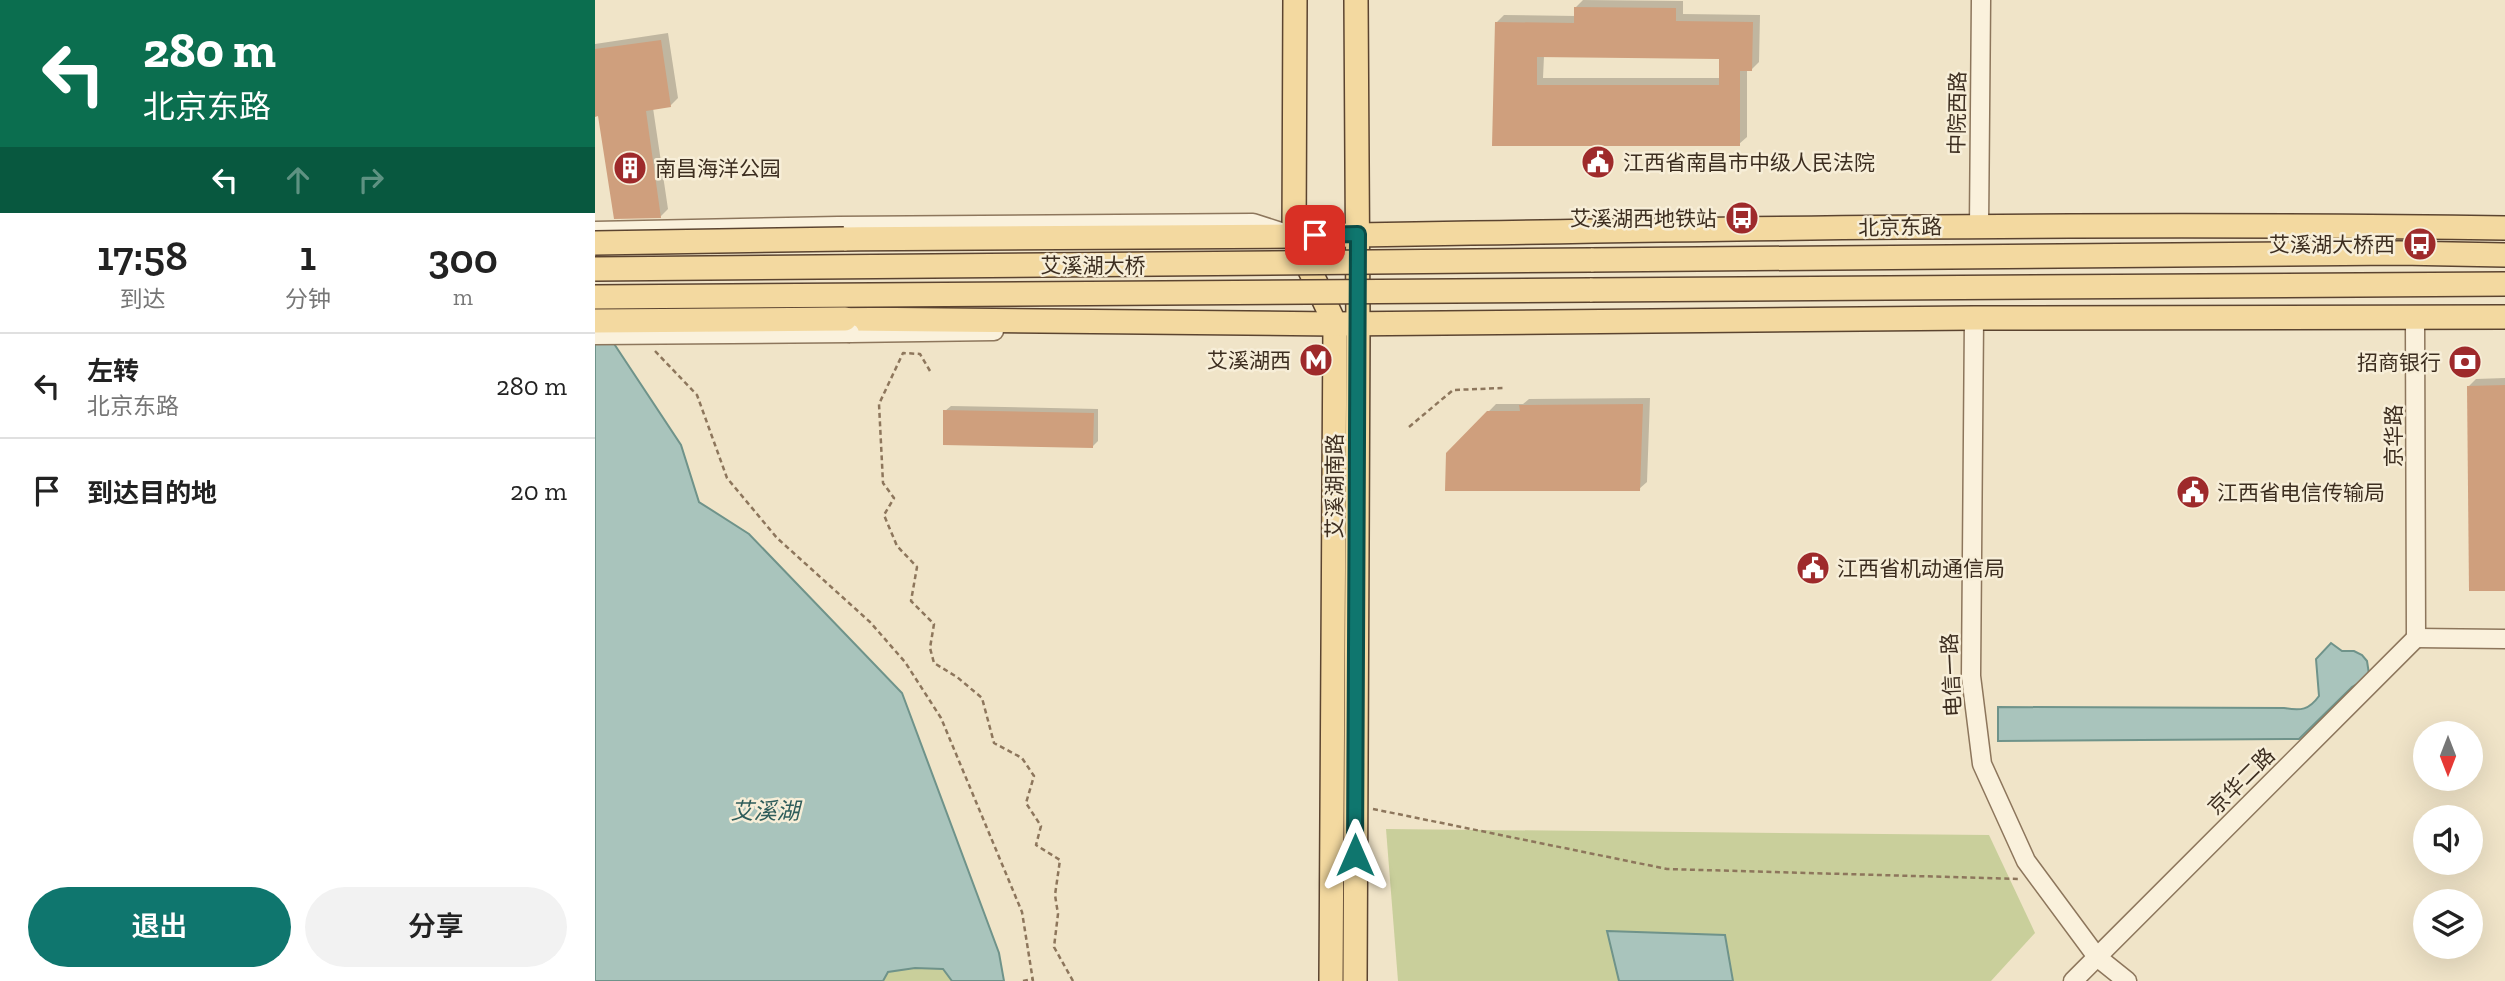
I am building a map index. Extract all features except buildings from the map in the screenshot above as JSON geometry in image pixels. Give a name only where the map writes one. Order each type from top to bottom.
[{"type":"main road","name":"艾溪湖南路","points":[[1294,0],[1294,236],[1335,324],[1331,981]]},
{"type":"main road","name":"艾溪湖南路","points":[[1355,981],[1358,323],[1356,0]]},
{"type":"main road","name":"北京东路","points":[[595,243],[1979,226],[2301,225],[2505,229]]},
{"type":"main road","points":[[2301,225],[2339,239],[2399,253]]},
{"type":"main road","name":"北京东路","points":[[1591,260],[2399,253],[2505,255]]},
{"type":"main road","name":"艾溪湖大桥","points":[[595,269],[1591,260]]},
{"type":"main road","name":"艾溪湖大桥","points":[[595,297],[2505,284]]},
{"type":"main road","points":[[595,321],[848,326],[2505,317]]},
{"type":"street","name":"中院西路","points":[[1979,226],[1982,0]]},
{"type":"street","points":[[595,231],[1253,223],[1294,236]]},
{"type":"street","name":"电信一路","points":[[1974,318],[1971,676],[1982,764],[2026,860],[2097,957],[2127,981]]},
{"type":"street","name":"京华路","points":[[2415,318],[2417,638]]},
{"type":"street","points":[[595,335],[848,326]]},
{"type":"street","points":[[2417,638],[2505,639]]},
{"type":"street","name":"京华二路","points":[[2073,981],[2417,638]]},
{"type":"path","points":[[649,345],[697,395],[727,478],[777,538],[879,632],[905,662],[941,718],[1021,912],[1033,980],[1023,981]]},
{"type":"path","points":[[930,371],[920,354],[903,354],[879,404],[883,483],[894,498],[884,515],[897,546],[918,567],[911,601],[934,624],[930,648],[934,663],[957,677],[982,698],[994,743],[1022,758],[1034,776],[1026,803],[1041,826],[1036,845],[1060,860],[1055,895],[1058,914],[1054,947],[1073,981]]},
{"type":"path","points":[[1409,427],[1453,390],[1503,388]]},
{"type":"path","points":[[1356,805],[1667,870],[2040,879]]},
{"type":"green space","points":[[1386,829],[1989,835],[2035,933],[1991,981],[1398,981]]},
{"type":"green space","points":[[915,968],[943,969],[952,981],[883,981],[888,972]]},
{"type":"water","name":"艾溪湖","points":[[595,315],[681,445],[699,502],[749,534],[902,693],[999,953],[1004,981],[952,981],[943,969],[915,968],[888,972],[883,981],[595,981]]},
{"type":"water","points":[[2331,643],[2342,651],[2354,651],[2362,655],[2367,661],[2369,674],[2299,739],[1998,741],[1998,707],[2304,708],[2319,696],[2316,659]]},
{"type":"water","points":[[1607,931],[1725,935],[1733,981],[1619,981]]},
{"type":"place","name":"江西省南昌市中级人民法院","points":[[1598,162]]},
{"type":"place","name":"南昌海洋公园","points":[[630,168]]},
{"type":"place","name":"艾溪湖西地铁站","points":[[1742,218]]},
{"type":"place","name":"艾溪湖大桥西","points":[[2420,244]]},
{"type":"place","name":"艾溪湖西","points":[[1316,360]]},
{"type":"place","name":"招商银行","points":[[2465,362]]},
{"type":"place","name":"江西省电信传输局","points":[[2193,492]]},
{"type":"place","name":"江西省机动通信局","points":[[1813,568]]},
{"type":"route","points":[[1315,235],[1358,234],[1355,855]]}]
